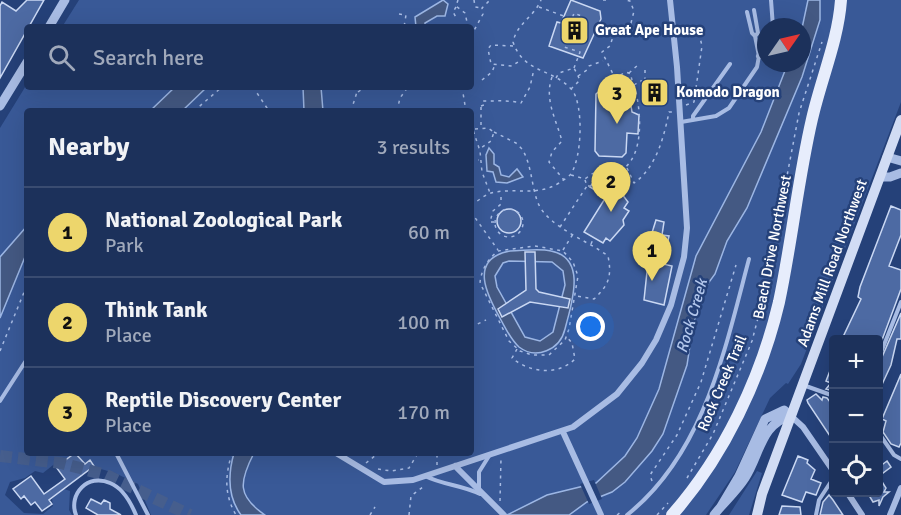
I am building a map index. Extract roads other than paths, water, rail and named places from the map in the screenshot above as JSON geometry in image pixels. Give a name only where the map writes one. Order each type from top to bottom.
[{"type":"main road","name":"Beach Drive Northwest","points":[[672,515],[699,480],[725,437],[754,376],[771,331],[786,264],[812,118],[837,28],[841,0]]},
{"type":"main road","name":"Adams Mill Road Northwest","points":[[757,515],[762,494],[901,120]]},
{"type":"street","points":[[51,24],[65,0]]},
{"type":"street","points":[[341,456],[384,482],[403,482],[425,476],[563,432],[592,415],[617,394],[642,363],[667,315],[684,257],[687,228],[681,122],[670,0]]},
{"type":"street","points":[[1,103],[24,67]]},
{"type":"street","points":[[887,157],[901,161]]},
{"type":"street","points":[[880,177],[890,177],[901,173]]},
{"type":"street","points":[[717,512],[738,476],[765,419],[780,411],[784,410],[804,427],[829,466]]},
{"type":"street","points":[[563,432],[601,515]]},
{"type":"street","points":[[454,466],[489,503],[504,515]]},
{"type":"street","points":[[890,515],[901,488]]},
{"type":"street","points":[[850,497],[862,515]]},
{"type":"lane","points":[[771,0],[772,18]]},
{"type":"lane","points":[[754,10],[758,33],[757,43]]},
{"type":"lane","points":[[747,12],[752,33],[756,36]]},
{"type":"lane","points":[[693,120],[693,116],[730,64]]},
{"type":"lane","points":[[681,122],[716,116],[729,108],[757,67]]},
{"type":"lane","points":[[627,515],[662,480],[682,451],[698,421],[724,353],[749,259]]},
{"type":"lane","points":[[883,349],[901,302]]},
{"type":"lane","points":[[0,401],[24,364]]},
{"type":"lane","points":[[803,385],[829,394]]},
{"type":"lane","points":[[883,438],[894,455],[901,459]]},
{"type":"lane","points":[[425,476],[436,482],[458,485],[481,495],[479,475],[490,455]]},
{"type":"lane","points":[[118,456],[148,515]]},
{"type":"lane","points":[[76,515],[73,502],[77,492],[88,483],[100,480],[117,487],[136,515]]},
{"type":"lane","points":[[816,515],[824,489],[829,482]]},
{"type":"water","points":[[443,0],[448,4],[445,16],[437,16],[425,24],[416,24],[415,17]]},
{"type":"water","points":[[808,0],[820,0],[820,20],[811,48],[811,18],[804,18]]},
{"type":"water","name":"Rock Creek","points":[[784,72],[804,72],[747,208],[727,241],[715,274],[704,289],[693,326],[687,365],[663,434],[652,451],[625,482],[612,492],[587,502],[569,515],[507,515],[547,495],[596,483],[625,456],[637,438],[659,389],[696,256],[761,132]]},
{"type":"water","points":[[172,90],[204,90],[185,108],[153,108]]},
{"type":"water","points":[[303,90],[321,90],[323,108],[304,108]]},
{"type":"water","points":[[489,148],[494,154],[494,164],[499,167],[501,175],[509,177],[517,169],[523,177],[507,183],[496,182],[493,172],[487,171],[486,155]]},
{"type":"water","points":[[24,229],[24,259],[0,318],[0,257]]},
{"type":"water","points":[[546,250],[562,255],[570,263],[574,284],[568,319],[558,342],[546,351],[533,353],[519,347],[491,301],[484,280],[485,270],[489,262],[497,255],[510,251]],"holes":[[[509,261],[552,262],[563,271],[565,285],[553,332],[540,341],[525,337],[497,287],[495,276],[503,263]]]},
{"type":"water","points":[[233,456],[253,456],[245,472],[243,488],[249,501],[265,515],[241,515],[231,493]]},
{"type":"tunnel","points":[[0,456],[61,463],[106,475],[190,515]]},
{"type":"place","name":"Great Ape House","points":[[574,30]]},
{"type":"place","name":"Komodo Dragon","points":[[655,92]]},
{"type":"place","name":"Reptile Discovery Center","points":[[617,124]]},
{"type":"place","name":"Think Tank","points":[[611,212]]},
{"type":"place","name":"National Zoological Park","points":[[652,281]]}]
